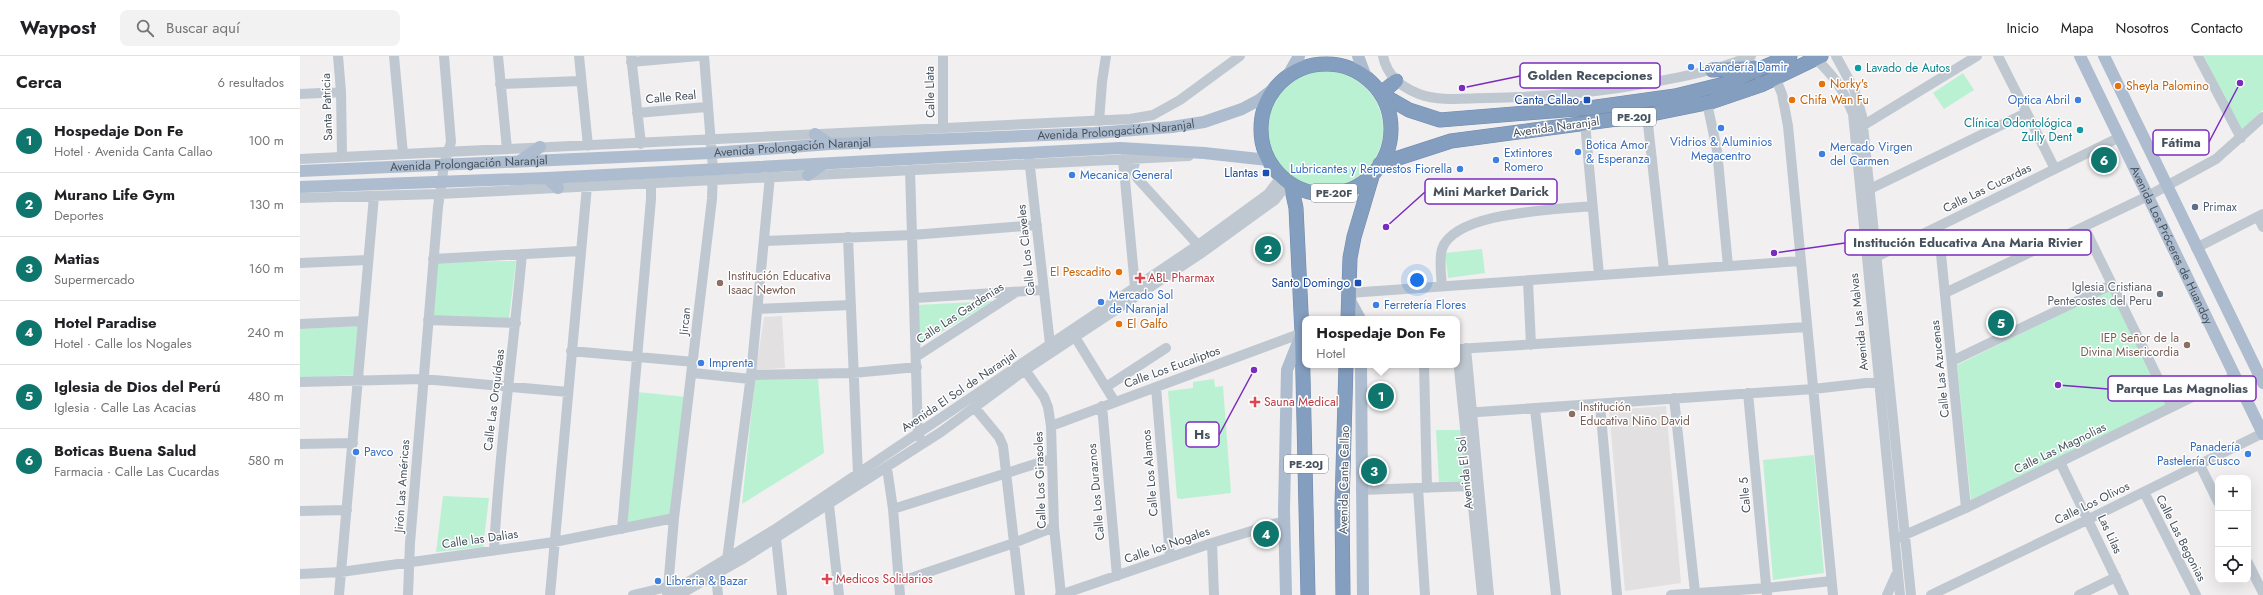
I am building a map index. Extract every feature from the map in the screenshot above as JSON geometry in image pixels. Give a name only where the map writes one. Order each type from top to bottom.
[{"type":"highway","name":"Avenida Naranjal","points":[[1382,94],[1420,115],[1436,120],[1465,119],[1599,107],[1675,96],[1724,84],[1790,56]]},
{"type":"highway","name":"Avenida Naranjal","points":[[1377,168],[1451,141],[1647,115],[1708,103],[1776,79],[1818,58]]},
{"type":"highway","name":"PE-20F","points":[[1318,65],[1329,65],[1351,69],[1366,77],[1382,94],[1390,123],[1390,137],[1377,168],[1360,185],[1343,192],[1331,194],[1307,192],[1287,182],[1268,160],[1262,142],[1261,123],[1266,104],[1276,87],[1287,77],[1301,70],[1318,65]]},
{"type":"highway","points":[[1712,70],[1762,68]]},
{"type":"highway","points":[[1382,94],[1396,81]]},
{"type":"highway","points":[[1348,316],[1350,258],[1354,236],[1377,168]]},
{"type":"highway","name":"PE-20J","points":[[1287,182],[1296,208],[1302,332]]},
{"type":"highway","name":"PE-20J","points":[[1303,368],[1308,595]]},
{"type":"highway","name":"Avenida Canta Callao","points":[[1343,595],[1342,505],[1346,368]]},
{"type":"main road","name":"PE-20F","points":[[1358,56],[1366,77]]},
{"type":"main road","name":"Avenida Los Próceres de Huandoy","points":[[2080,56],[2263,433]]},
{"type":"main road","name":"Avenida Los Próceres de Huandoy","points":[[2104,56],[2196,248],[2263,383]]},
{"type":"main road","name":"PE-20F","points":[[1287,77],[1296,58]]},
{"type":"main road","name":"Avenida Prolongación Naranjal","points":[[300,171],[711,153],[830,144],[1095,133],[1172,127],[1204,122],[1242,109],[1259,100],[1276,87]]},
{"type":"main road","points":[[815,134],[830,144]]},
{"type":"main road","points":[[520,161],[540,147]]},
{"type":"main road","name":"Avenida Prolongación Naranjal","points":[[300,187],[546,178],[713,168],[1029,158],[1120,148],[1204,153],[1268,160]]},
{"type":"main road","points":[[808,175],[823,164]]},
{"type":"main road","points":[[546,178],[558,188]]},
{"type":"main road","points":[[1349,296],[1359,316]]},
{"type":"main road","points":[[1286,595],[1284,521],[1287,370],[1302,332]]},
{"type":"main road","name":"Avenida Canta Callao","points":[[1361,368],[1363,595]]},
{"type":"street","name":"Santa Patricia","points":[[338,56],[341,92],[342,156]]},
{"type":"street","points":[[394,56],[403,154]]},
{"type":"street","points":[[444,56],[452,142],[450,151]]},
{"type":"street","points":[[498,56],[507,149]]},
{"type":"street","points":[[579,56],[588,146]]},
{"type":"street","points":[[640,144],[631,59],[698,56]]},
{"type":"street","name":"Jircan","points":[[668,592],[674,518],[694,362],[713,181],[713,168],[706,107],[704,56]]},
{"type":"street","name":"Calle Llata","points":[[943,56],[943,128]]},
{"type":"street","points":[[1106,56],[1099,121],[1130,119],[1158,112],[1180,100],[1240,56]]},
{"type":"street","points":[[1384,59],[1396,81],[1420,94],[1443,99],[1537,97],[1595,93],[1675,79],[1712,70],[1751,56]]},
{"type":"street","name":"Avenida Las Malvas","points":[[1836,56],[1858,97],[1859,129],[1871,260],[1899,538],[1911,595]]},
{"type":"street","points":[[1859,129],[1977,56]]},
{"type":"street","points":[[1998,56],[2055,169]]},
{"type":"street","points":[[2198,56],[2240,138]]},
{"type":"street","name":"Avenida Las Malvas","points":[[1818,58],[1844,91],[1859,129],[1870,189],[1871,260]]},
{"type":"street","points":[[1776,79],[1786,112],[1833,595]]},
{"type":"street","points":[[500,84],[581,82]]},
{"type":"street","points":[[300,94],[341,92]]},
{"type":"street","points":[[1708,103],[1717,150],[1728,266]]},
{"type":"street","name":"Calle Real","points":[[637,112],[706,107]]},
{"type":"street","points":[[1870,189],[2026,113]]},
{"type":"street","points":[[1647,115],[1664,270]]},
{"type":"street","points":[[1945,293],[2148,196],[2216,159],[2263,117]]},
{"type":"street","name":"Avenida Prolongación Naranjal","points":[[300,159],[1099,121]]},
{"type":"street","points":[[1585,123],[1599,276]]},
{"type":"street","name":"Calle Las Cucardas","points":[[1871,260],[2120,137]]},
{"type":"street","name":"Jirón Las Américas","points":[[408,595],[409,563],[433,259],[444,165],[450,151]]},
{"type":"street","name":"Avenida Prolongación Naranjal","points":[[300,198],[440,194],[713,181],[770,176],[910,170],[1029,158],[1136,160],[1180,157],[1204,153]]},
{"type":"street","name":"Calle Los Claveles","points":[[1029,158],[1037,225],[1042,290],[1050,344]]},
{"type":"street","points":[[1123,159],[1135,287]]},
{"type":"street","points":[[1136,160],[1133,168],[1137,178],[1198,246]]},
{"type":"street","points":[[910,170],[921,439]]},
{"type":"street","points":[[727,560],[758,309],[770,176]]},
{"type":"street","name":"Avenida El Sol de Naranjal","points":[[633,595],[684,592],[716,575],[829,505],[887,468],[921,439],[1050,344],[1198,246],[1268,194],[1287,182]]},
{"type":"street","name":"Avenida El Sol de Naranjal","points":[[668,592],[727,560],[858,475],[975,408],[1026,370],[1203,252],[1275,200],[1287,182]]},
{"type":"street","points":[[622,529],[651,198],[651,183]]},
{"type":"street","points":[[550,595],[587,186]]},
{"type":"street","points":[[339,595],[374,196]]},
{"type":"street","points":[[1442,286],[1440,261],[1442,249],[1447,240],[1474,223],[1492,217],[1592,206]]},
{"type":"street","points":[[2196,248],[2261,219]]},
{"type":"street","points":[[765,241],[912,235],[1037,225]]},
{"type":"street","points":[[2084,227],[2111,285],[2172,407]]},
{"type":"street","name":"Calle Las Azucenas","points":[[1936,228],[1940,244],[1966,508]]},
{"type":"street","points":[[848,238],[858,475]]},
{"type":"street","points":[[433,259],[580,251]]},
{"type":"street","name":"Calle Las Orquídeas","points":[[494,550],[498,471],[516,323],[522,254]]},
{"type":"street","points":[[300,263],[368,260]]},
{"type":"street","points":[[1349,296],[1442,286],[1800,261]]},
{"type":"street","points":[[1528,281],[1530,345]]},
{"type":"street","points":[[1952,362],[2111,285]]},
{"type":"street","points":[[915,298],[1042,290]]},
{"type":"street","name":"Calle Las Gardenias","points":[[917,356],[1017,291]]},
{"type":"street","points":[[758,309],[851,305]]},
{"type":"street","points":[[428,320],[516,323]]},
{"type":"street","points":[[300,324],[362,321]]},
{"type":"street","points":[[1460,348],[1530,345],[1807,327]]},
{"type":"street","name":"Calle Los Eucaliptos","points":[[1051,426],[1302,332]]},
{"type":"street","points":[[1076,337],[1115,402]]},
{"type":"street","points":[[1106,386],[1166,348]]},
{"type":"street","name":"Avenida El Sol","points":[[1460,348],[1489,595]]},
{"type":"street","points":[[571,351],[694,362]]},
{"type":"street","points":[[692,373],[750,377],[853,374],[917,367]]},
{"type":"street","points":[[1424,368],[1422,488],[1425,595]]},
{"type":"street","name":"Calle Los Girasoles","points":[[1026,370],[1044,397],[1051,426],[1054,527],[1060,595]]},
{"type":"street","name":"Calle Las Magnolias","points":[[1899,538],[1966,508],[2236,376]]},
{"type":"street","points":[[300,382],[358,379],[423,379],[568,392]]},
{"type":"street","points":[[1468,413],[1748,393],[1813,390],[1883,381]]},
{"type":"street","name":"Calle Los Alamos","points":[[1156,387],[1170,557]]},
{"type":"street","name":"Calle 5","points":[[1748,393],[1767,592]]},
{"type":"street","points":[[1674,398],[1694,592]]},
{"type":"street","points":[[1600,404],[1617,595]]},
{"type":"street","name":"Calle Los Duraznos","points":[[1102,406],[1117,576]]},
{"type":"street","points":[[975,408],[998,437],[1003,446],[1020,595]]},
{"type":"street","points":[[1535,409],[1556,595]]},
{"type":"street","name":"Avenida El Sol","points":[[1468,413],[1471,486],[1482,595]]},
{"type":"street","name":"Calle Los Olivos","points":[[1931,595],[2089,520],[2263,433]]},
{"type":"street","points":[[300,444],[353,443]]},
{"type":"street","points":[[893,509],[1051,459]]},
{"type":"street","name":"Las Lilas","points":[[2060,462],[2124,595]]},
{"type":"street","points":[[2200,465],[2215,496]]},
{"type":"street","points":[[887,468],[893,509],[900,595]]},
{"type":"street","points":[[1361,490],[1471,486]]},
{"type":"street","name":"Calle Las Begonias","points":[[2144,492],[2196,595]]},
{"type":"street","points":[[829,505],[839,595]]},
{"type":"street","points":[[300,511],[347,510]]},
{"type":"street","name":"Calle las Dalias","points":[[300,574],[341,572],[554,542],[674,518]]},
{"type":"street","name":"Calle los Nogales","points":[[1060,595],[1212,543],[1284,521]]},
{"type":"street","points":[[898,582],[1014,543],[1054,527]]},
{"type":"street","points":[[776,538],[782,595]]},
{"type":"street","name":"Avenida Las Malvas","points":[[1899,538],[1897,571],[1900,595]]},
{"type":"street","points":[[1212,543],[1214,595]]},
{"type":"street","points":[[2251,568],[2263,593]]},
{"type":"street","points":[[1887,595],[1894,583],[1897,571]]},
{"type":"street","points":[[716,575],[718,595]]},
{"type":"street","points":[[2079,595],[2116,577]]},
{"type":"street","points":[[1671,595],[1694,592],[1767,592],[1831,581]]},
{"type":"shaded area","points":[[782,316],[785,368],[756,370],[764,317]]},
{"type":"shaded area","points":[[1666,406],[1681,583],[1625,591],[1609,410]]},
{"type":"green space","points":[[2204,56],[2263,56],[2263,110],[2241,131]]},
{"type":"green space","points":[[1325,71],[1347,76],[1366,88],[1378,107],[1383,129],[1378,151],[1366,170],[1347,182],[1325,187],[1303,182],[1284,170],[1272,151],[1267,129],[1272,107],[1284,88],[1303,76]]},
{"type":"green space","points":[[1963,73],[1974,90],[1944,109],[1933,93]]},
{"type":"green space","points":[[1482,249],[1485,273],[1448,278],[1445,253]]},
{"type":"green space","points":[[516,261],[509,318],[431,316],[436,262]]},
{"type":"green space","points":[[2110,290],[2166,405],[1971,502],[1957,365]]},
{"type":"green space","points":[[993,301],[920,345],[918,305]]},
{"type":"green space","points":[[358,326],[354,375],[300,378],[300,329]]},
{"type":"green space","points":[[818,378],[824,453],[742,504],[755,379]]},
{"type":"green space","points":[[1214,379],[1215,387],[1223,386],[1231,493],[1180,499],[1177,498],[1168,391],[1193,388],[1193,382]]},
{"type":"green space","points":[[637,392],[687,397],[671,515],[626,523]]},
{"type":"green space","points":[[1436,430],[1463,430],[1466,481],[1439,482]]},
{"type":"green space","points":[[1814,455],[1824,573],[1773,580],[1763,460]]},
{"type":"green space","points":[[443,496],[489,498],[483,547],[436,552]]},
{"type":"place","name":"Lavandería Damir","points":[[1691,67]]},
{"type":"place","name":"Lavado de Autos","points":[[1858,68]]},
{"type":"place","name":"Fátima","points":[[2240,83]]},
{"type":"place","name":"Norky's","points":[[1822,84]]},
{"type":"place","name":"Sheyla Palomino","points":[[2118,86]]},
{"type":"place","name":"Golden Recepciones","points":[[1462,88]]},
{"type":"place","name":"Canta Callao","points":[[1587,100]]},
{"type":"place","name":"Chifa Wan Fu","points":[[1792,100]]},
{"type":"place","name":"Optica Abril","points":[[2078,100]]},
{"type":"place","name":"Vidrios & Aluminios Megacentro","points":[[1721,128]]},
{"type":"place","name":"Clínica Odontológica Zully Dent","points":[[2080,130]]},
{"type":"place","name":"Botica Amor & Esperanza","points":[[1578,152]]},
{"type":"place","name":"Mercado Virgen del Carmen","points":[[1822,154]]},
{"type":"place","name":"Extintores Romero","points":[[1496,160]]},
{"type":"place","name":"Boticas Buena Salud","points":[[2104,160]]},
{"type":"place","name":"Lubricantes y Repuestos Fiorella","points":[[1460,169]]},
{"type":"place","name":"Llantas","points":[[1266,173]]},
{"type":"place","name":"Mecanica General","points":[[1072,175]]},
{"type":"place","name":"Primax","points":[[2195,207]]},
{"type":"place","name":"Mini Market Darick","points":[[1386,227]]},
{"type":"place","name":"Murano Life Gym","points":[[1268,249]]},
{"type":"place","name":"Institución Educativa Ana Maria Rivier","points":[[1774,253]]},
{"type":"place","name":"El Pescadito","points":[[1119,272]]},
{"type":"place","name":"ABL Pharmax","points":[[1140,278]]},
{"type":"place","name":"Institución Educativa Isaac Newton","points":[[720,283]]},
{"type":"place","name":"Santo Domingo","points":[[1358,283]]},
{"type":"place","name":"Iglesia Cristiana Pentecostes del Peru","points":[[2160,294]]},
{"type":"place","name":"Mercado Sol de Naranjal","points":[[1101,302]]},
{"type":"place","name":"Ferretería Flores","points":[[1376,305]]},
{"type":"place","name":"Iglesia de Dios del Perú","points":[[2001,323]]},
{"type":"place","name":"El Galfo","points":[[1119,324]]},
{"type":"place","name":"IEP Señor de la Divina Misericordia","points":[[2187,345]]},
{"type":"place","name":"Imprenta","points":[[701,363]]},
{"type":"place","name":"Hs","points":[[1254,370]]},
{"type":"place","name":"Parque Las Magnolias","points":[[2058,385]]},
{"type":"place","name":"Hospedaje Don Fe","points":[[1381,396]]},
{"type":"place","name":"Sauna Medical","points":[[1255,402]]},
{"type":"place","name":"Institución Educativa Niño David","points":[[1572,414]]},
{"type":"place","name":"Pavco","points":[[356,452]]},
{"type":"place","name":"Panadería Pastelería Cusco","points":[[2248,454]]},
{"type":"place","name":"Matias","points":[[1374,471]]},
{"type":"place","name":"Hotel Paradise","points":[[1266,534]]},
{"type":"place","name":"Medicos Solidarios","points":[[827,579]]},
{"type":"place","name":"Libreria & Bazar","points":[[658,581]]}]
